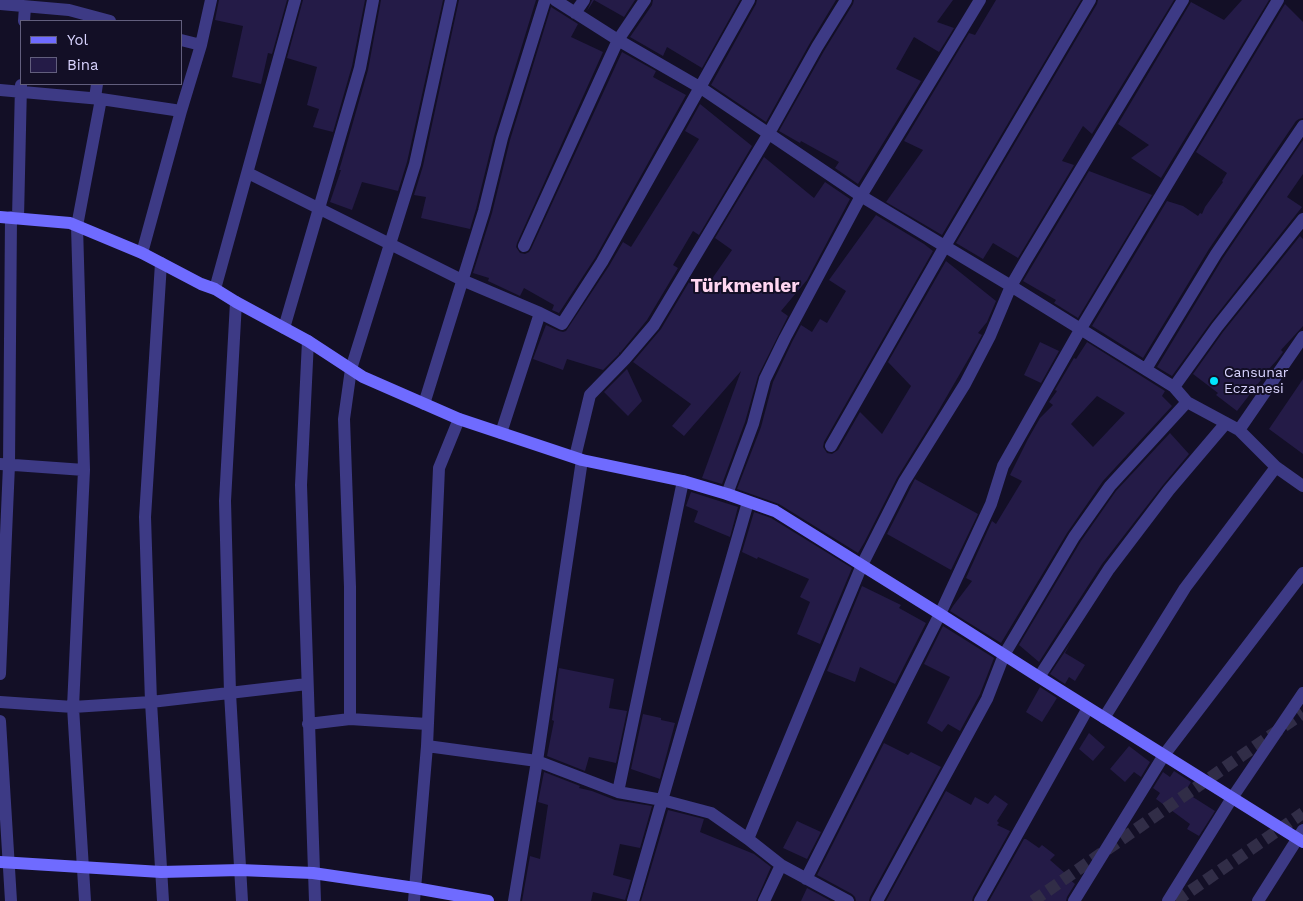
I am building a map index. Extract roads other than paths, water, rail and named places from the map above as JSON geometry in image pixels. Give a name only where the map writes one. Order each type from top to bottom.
[{"type":"street","points":[[142,253],[201,46],[211,0]]},
{"type":"street","points":[[216,289],[295,0]]},
{"type":"street","points":[[284,328],[360,68],[373,0]]},
{"type":"street","points":[[350,719],[350,587],[344,418],[351,369],[415,164],[451,0]]},
{"type":"street","points":[[424,404],[484,211],[502,138],[545,0]]},
{"type":"street","points":[[555,0],[618,40],[701,88],[861,196],[1174,387],[1188,402],[1239,430],[1276,467],[1303,486]]},
{"type":"street","points":[[575,13],[584,0]]},
{"type":"street","points":[[524,246],[618,40],[645,0]]},
{"type":"street","points":[[248,173],[462,280],[562,324],[602,262],[750,0]]},
{"type":"street","points":[[514,901],[537,761],[579,458],[590,395],[625,359],[654,325],[846,0]]},
{"type":"street","points":[[727,494],[753,424],[766,379],[785,338],[861,196],[980,0]]},
{"type":"street","points":[[831,446],[945,246],[1090,0]]},
{"type":"street","points":[[748,838],[862,565],[904,482],[965,384],[990,336],[1011,286],[1026,260],[1183,0]]},
{"type":"street","points":[[806,879],[940,614],[991,504],[1003,466],[1080,330],[1278,0]]},
{"type":"street","points":[[0,4],[25,6],[69,5],[105,20]]},
{"type":"street","points":[[24,20],[25,6]]},
{"type":"street","points":[[182,40],[201,46]]},
{"type":"street","points":[[86,901],[73,708],[84,470],[77,226],[98,99],[97,85]]},
{"type":"street","points":[[0,90],[21,88],[182,111]]},
{"type":"street","points":[[0,674],[10,217],[21,88]]},
{"type":"street","points":[[1146,369],[1216,254],[1303,126]]},
{"type":"street","points":[[10,217],[70,223],[142,253],[201,284],[216,289],[308,341],[363,377],[459,419],[579,458],[683,481],[775,511],[1232,798],[1301,837],[1258,901]]},
{"type":"street","points":[[1174,387],[1216,327],[1303,219]]},
{"type":"street","points":[[161,263],[145,518],[151,702],[163,901]]},
{"type":"street","points":[[236,302],[225,501],[230,693],[242,901]]},
{"type":"street","points":[[501,432],[540,313]]},
{"type":"street","points":[[1239,430],[1303,337]]},
{"type":"street","points":[[308,341],[301,485],[315,901]]},
{"type":"street","points":[[877,901],[987,699],[1004,656],[1074,537],[1110,486],[1188,402]]},
{"type":"street","points":[[414,901],[427,746],[439,468],[459,419]]},
{"type":"street","points":[[1039,678],[1109,568],[1169,490],[1226,423]]},
{"type":"street","points":[[4,464],[84,470]]},
{"type":"street","points":[[1104,718],[1186,588],[1276,467]]},
{"type":"street","points":[[618,792],[683,481]]},
{"type":"street","points":[[633,901],[748,502]]},
{"type":"street","points":[[1074,901],[1164,755],[1303,573]]},
{"type":"street","points":[[0,702],[73,708],[151,702],[307,684]]},
{"type":"street","points":[[1168,901],[1232,798],[1303,693]]},
{"type":"street","points":[[980,901],[1088,708]]},
{"type":"street","points":[[308,724],[350,719],[428,724]]},
{"type":"street","points":[[0,721],[5,862],[11,901]]},
{"type":"street","points":[[427,746],[537,761],[618,792],[662,800],[711,813],[748,838],[781,865],[848,901]]},
{"type":"street","points":[[5,862],[161,872],[240,870],[314,873],[488,901]]},
{"type":"street","points":[[764,901],[781,865]]},
{"type":"tunnel","points":[[1033,901],[1303,713]]},
{"type":"tunnel","points":[[1176,901],[1303,813]]},
{"type":"place","name":"Cansunar Eczanesi","points":[[1214,381]]},
{"type":"district","name":"Türkmenler","points":[[745,286]]}]
